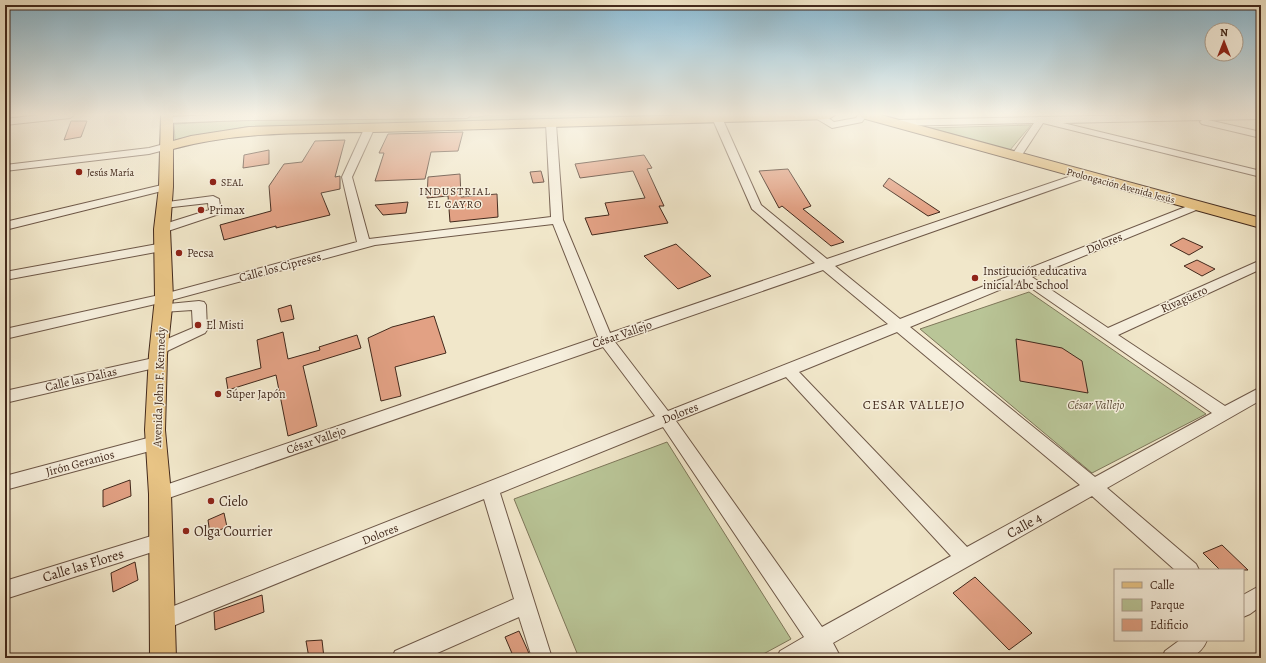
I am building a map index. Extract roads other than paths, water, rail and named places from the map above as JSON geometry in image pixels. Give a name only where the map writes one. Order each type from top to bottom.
[{"type":"main road","name":"Avenida John F. Kennedy","points":[[163,658],[160,494],[155,443],[158,356],[164,303],[162,229],[168,146]]},
{"type":"main road","name":"Prolongación Avenida Jesús","points":[[979,146],[1261,223]]},
{"type":"street","points":[[5,168],[148,151],[168,146]]},
{"type":"street","points":[[361,146],[347,177],[364,244]]},
{"type":"street","points":[[552,146],[557,220],[606,340],[666,419],[831,658]]},
{"type":"street","points":[[729,146],[756,207],[1093,486],[1188,569]]},
{"type":"street","points":[[1016,156],[1023,146]]},
{"type":"street","points":[[1147,146],[1261,174]]},
{"type":"street","name":"César Vallejo","points":[[160,494],[1084,175]]},
{"type":"street","points":[[5,226],[166,187]]},
{"type":"street","points":[[162,229],[215,212],[213,199],[164,205]]},
{"type":"street","name":"Dolores","points":[[163,620],[1197,206]]},
{"type":"street","name":"Calle los Cipreses","points":[[5,334],[164,303],[211,286],[364,244],[557,220]]},
{"type":"street","points":[[5,276],[163,247]]},
{"type":"street","name":"Rivagüero","points":[[1107,334],[1261,264]]},
{"type":"street","points":[[1022,276],[1225,414]]},
{"type":"street","points":[[164,303],[199,305],[211,286]]},
{"type":"street","name":"Calle las Dalias","points":[[5,397],[158,356],[200,330],[199,305]]},
{"type":"street","points":[[788,370],[965,558]]},
{"type":"street","name":"Calle 4","points":[[787,658],[1261,393]]},
{"type":"street","name":"Jirón Geranios","points":[[5,483],[155,443]]},
{"type":"street","points":[[490,489],[542,658]]},
{"type":"street","name":"Calle las Flores","points":[[5,590],[161,541]]},
{"type":"street","points":[[1244,606],[1261,594]]},
{"type":"street","points":[[402,658],[526,604]]},
{"type":"street","points":[[1172,658],[1196,641]]},
{"type":"place","name":"Jesús María","points":[[79,172]]},
{"type":"place","name":"SEAL","points":[[213,182]]},
{"type":"place","name":"Primax","points":[[201,210]]},
{"type":"place","name":"Pecsa","points":[[179,253]]},
{"type":"place","name":"Institución educativa inicial Abc School","points":[[975,278]]},
{"type":"place","name":"El Misti","points":[[198,325]]},
{"type":"place","name":"Súper Japón","points":[[218,394]]},
{"type":"place","name":"Cielo","points":[[211,501]]},
{"type":"place","name":"Olga Courrier","points":[[186,531]]},
{"type":"district","name":"INDUSTRIAL EL CAYRO","points":[[455,197]]},
{"type":"district","name":"CESAR VALLEJO","points":[[914,404]]}]
